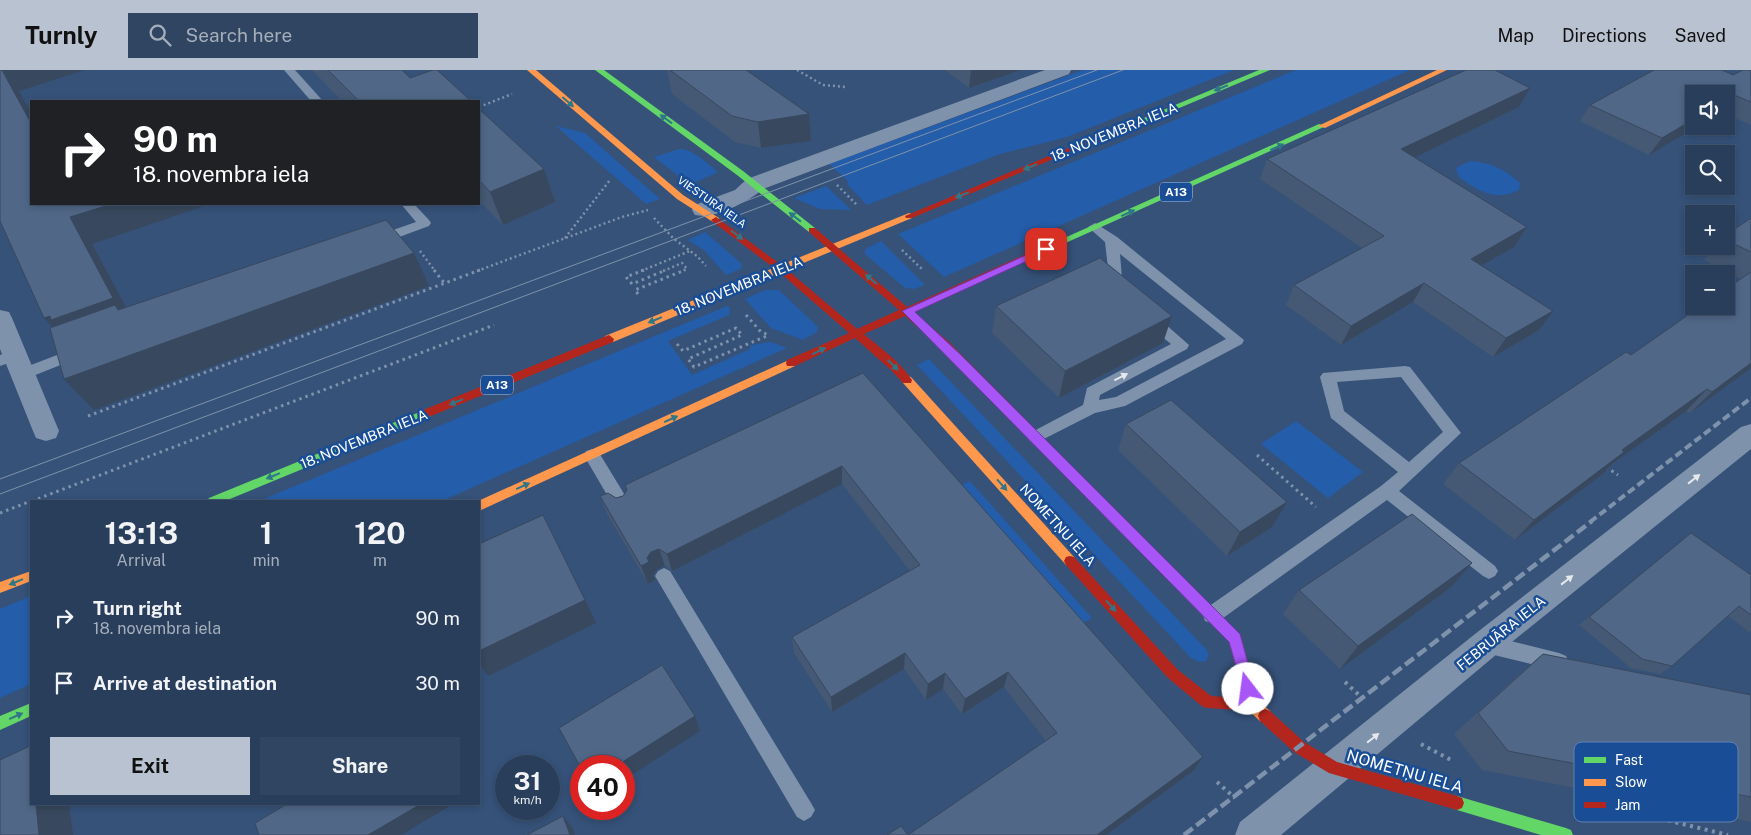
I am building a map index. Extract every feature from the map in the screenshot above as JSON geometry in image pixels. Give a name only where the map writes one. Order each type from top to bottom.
[{"type":"main road","name":"VIESTURA IELA","points":[[531,70],[680,197],[703,210],[781,269],[857,333]]},
{"type":"main road","points":[[599,70],[755,184],[834,247],[908,311],[1235,638],[1253,705]]},
{"type":"main road","name":"18. NOVEMBRA IELA","points":[[215,500],[1266,70]]},
{"type":"main road","name":"A13","points":[[480,506],[857,333],[1095,228],[1443,70]]},
{"type":"main road","name":"NOMETŅU IELA","points":[[857,333],[895,367],[1173,674],[1208,702],[1253,705],[1298,747],[1334,768],[1566,835]]},
{"type":"main road","points":[[0,588],[30,576]]},
{"type":"main road","points":[[0,723],[30,709]]},
{"type":"street","points":[[703,210],[743,195],[755,184],[1062,70]]},
{"type":"street","points":[[0,318],[12,363],[46,432]]},
{"type":"street","name":"FEBRUĀRA IELA","points":[[1253,835],[1391,724],[1486,644],[1751,434]]},
{"type":"lane","points":[[289,70],[316,100]]},
{"type":"lane","points":[[369,244],[424,223],[408,205]]},
{"type":"lane","points":[[1036,437],[1091,408],[1120,402],[1237,340],[1095,228]]},
{"type":"lane","points":[[1091,408],[1092,392],[1182,345],[1116,290],[1112,240]]},
{"type":"lane","points":[[12,363],[92,347]]},
{"type":"lane","points":[[1212,615],[1387,490],[1409,471],[1453,433],[1405,371],[1328,377],[1337,414],[1409,471]]},
{"type":"lane","points":[[592,455],[623,507]]},
{"type":"lane","points":[[1387,490],[1489,571]]},
{"type":"lane","points":[[664,576],[804,810]]},
{"type":"lane","points":[[1486,644],[1572,666]]},
{"type":"path","points":[[797,70],[823,85],[846,87]]},
{"type":"path","points":[[480,107],[512,94]]},
{"type":"path","points":[[564,239],[610,180]]},
{"type":"path","points":[[837,186],[854,202]]},
{"type":"path","points":[[88,416],[622,217],[646,211],[674,239],[707,267]]},
{"type":"path","points":[[418,248],[445,284]]},
{"type":"path","points":[[901,249],[929,275]]},
{"type":"path","points":[[641,298],[635,290],[686,269],[682,263],[632,284],[626,277],[690,251]]},
{"type":"path","points":[[737,318],[746,314]]},
{"type":"path","points":[[748,318],[761,332]]},
{"type":"path","points":[[34,500],[494,325]]},
{"type":"path","points":[[686,340],[677,344],[682,351],[736,328],[742,335],[688,359],[694,367],[769,335]]},
{"type":"path","points":[[1257,455],[1338,525]]},
{"type":"path","points":[[1603,464],[1618,475]]},
{"type":"path","points":[[0,513],[30,501]]},
{"type":"path","points":[[1345,682],[1391,724],[1416,742],[1457,763]]},
{"type":"path","points":[[1674,822],[1728,835]]},
{"type":"shaded area","points":[[1083,70],[1234,70],[1067,137],[1000,154],[867,205],[847,184],[849,182],[829,164]]},
{"type":"shaded area","points":[[1296,70],[1410,70],[944,277],[898,234]]},
{"type":"shaded area","points":[[556,126],[585,133],[660,199],[646,204]]},
{"type":"shaded area","points":[[679,149],[689,151],[718,172],[690,185],[654,157]]},
{"type":"shaded area","points":[[1470,161],[1484,163],[1503,170],[1520,183],[1519,190],[1503,195],[1495,195],[1473,187],[1459,177],[1456,168]]},
{"type":"shaded area","points":[[826,186],[851,210],[820,209],[794,198]]},
{"type":"shaded area","points":[[705,232],[742,264],[741,269],[726,275],[705,251],[688,240]]},
{"type":"shaded area","points":[[881,241],[925,285],[914,289],[905,288],[865,254],[865,249]]},
{"type":"shaded area","points":[[765,290],[779,290],[818,327],[817,332],[803,340],[771,328],[745,299]]},
{"type":"shaded area","points":[[727,306],[730,308],[729,315],[668,341],[692,375],[750,349],[751,345],[771,342],[787,348],[444,500],[261,500]]},
{"type":"shaded area","points":[[929,359],[1206,649],[1209,655],[1206,661],[1199,662],[1191,658],[917,365]]},
{"type":"shaded area","points":[[1296,421],[1363,472],[1328,498],[1261,444]]},
{"type":"shaded area","points":[[970,481],[1092,618],[1083,623],[962,485]]},
{"type":"shaded area","points":[[30,596],[30,684],[0,698],[0,609]]},
{"type":"building","points":[[0,70],[2,70],[30,121],[30,205],[109,205],[70,217],[113,298],[51,320],[50,316],[44,318],[0,221]]},
{"type":"building","points":[[328,70],[402,70],[410,78],[437,70],[470,100],[358,100]]},
{"type":"building","points":[[670,70],[746,70],[809,114],[758,122],[732,116]]},
{"type":"building","points":[[1466,70],[1495,70],[1530,88],[1401,149],[1527,227],[1471,259],[1553,311],[1506,338],[1424,283],[1351,326],[1294,285],[1384,236],[1267,159]]},
{"type":"building","points":[[1654,70],[1722,70],[1733,75],[1743,70],[1751,70],[1751,102],[1735,95],[1735,85],[1685,85],[1685,124],[1662,138],[1590,105]]},
{"type":"building","points":[[480,110],[544,169],[490,192],[480,181]]},
{"type":"building","points":[[1751,218],[1751,252],[1735,244],[1735,229]]},
{"type":"building","points":[[386,220],[414,253],[64,379],[50,328],[115,305],[118,310]]},
{"type":"building","points":[[1100,258],[1172,316],[1065,371],[996,306]]},
{"type":"building","points":[[1751,272],[1751,363],[1712,392],[1707,389],[1622,450],[1624,452],[1534,520],[1459,463],[1626,352],[1631,355],[1688,315],[1735,315],[1735,283]]},
{"type":"building","points":[[863,373],[1203,757],[1097,835],[908,835],[1057,733],[1008,672],[965,699],[945,673],[928,684],[905,653],[831,697],[792,637],[920,565],[842,466],[667,554],[659,549],[651,552],[647,558],[649,562],[641,566],[600,496],[608,493],[616,498],[623,496],[627,490],[625,485]]},
{"type":"building","points":[[1171,400],[1287,502],[1240,532],[1126,424]]},
{"type":"building","points":[[1412,514],[1472,563],[1358,646],[1299,590]]},
{"type":"building","points":[[543,515],[585,600],[480,651],[480,544]]},
{"type":"building","points":[[1691,533],[1751,575],[1751,615],[1739,606],[1672,666],[1642,659],[1589,617]]},
{"type":"building","points":[[1543,654],[1751,695],[1751,797],[1738,795],[1738,742],[1574,742],[1574,763],[1508,751],[1478,713]]},
{"type":"building","points":[[662,665],[695,716],[633,755],[574,755],[559,728]]},
{"type":"building","points":[[30,746],[30,805],[36,805],[39,835],[0,835],[0,760]]},
{"type":"building","points":[[285,805],[419,805],[368,835],[259,835],[255,823]]},
{"type":"building","points":[[563,816],[570,835],[527,835],[555,820],[560,820]]},
{"type":"building","points":[[901,826],[908,835],[887,835]]},
{"type":"tram line","points":[[0,479],[1097,70]]},
{"type":"tram line","points":[[0,494],[1123,70]]},
{"type":"railway","points":[[1590,522],[1751,398]]},
{"type":"railway","points":[[1184,835],[1592,521]]},
{"type":"traffic: fast","points":[[599,70],[740,173],[812,230]]},
{"type":"traffic: fast","points":[[1095,140],[1266,70]]},
{"type":"traffic: fast","points":[[1038,252],[1322,126]]},
{"type":"traffic: fast","points":[[215,500],[427,413]]},
{"type":"traffic: fast","points":[[0,723],[30,709]]},
{"type":"traffic: fast","points":[[1457,803],[1566,835]]},
{"type":"traffic: slow","points":[[531,70],[680,197],[716,220]]},
{"type":"traffic: slow","points":[[1322,126],[1443,70]]},
{"type":"traffic: slow","points":[[609,339],[909,216]]},
{"type":"traffic: slow","points":[[480,506],[791,363]]},
{"type":"traffic: slow","points":[[907,380],[1070,561]]},
{"type":"traffic: slow","points":[[1059,460],[1235,638],[1253,705],[1265,716]]},
{"type":"traffic: slow","points":[[0,588],[30,576]]},
{"type":"traffic: jam","points":[[909,216],[1095,140]]},
{"type":"traffic: jam","points":[[716,220],[781,269],[895,367],[907,380]]},
{"type":"traffic: jam","points":[[812,230],[944,344],[1059,460]]},
{"type":"traffic: jam","points":[[791,363],[1038,252]]},
{"type":"traffic: jam","points":[[427,413],[609,339]]},
{"type":"traffic: jam","points":[[1070,561],[1173,674],[1208,702],[1253,705]]},
{"type":"traffic: jam","points":[[1265,716],[1299,747],[1334,768],[1457,803]]},
{"type":"route","points":[[1046,249],[908,311],[957,357],[1235,638],[1248,689]]}]
